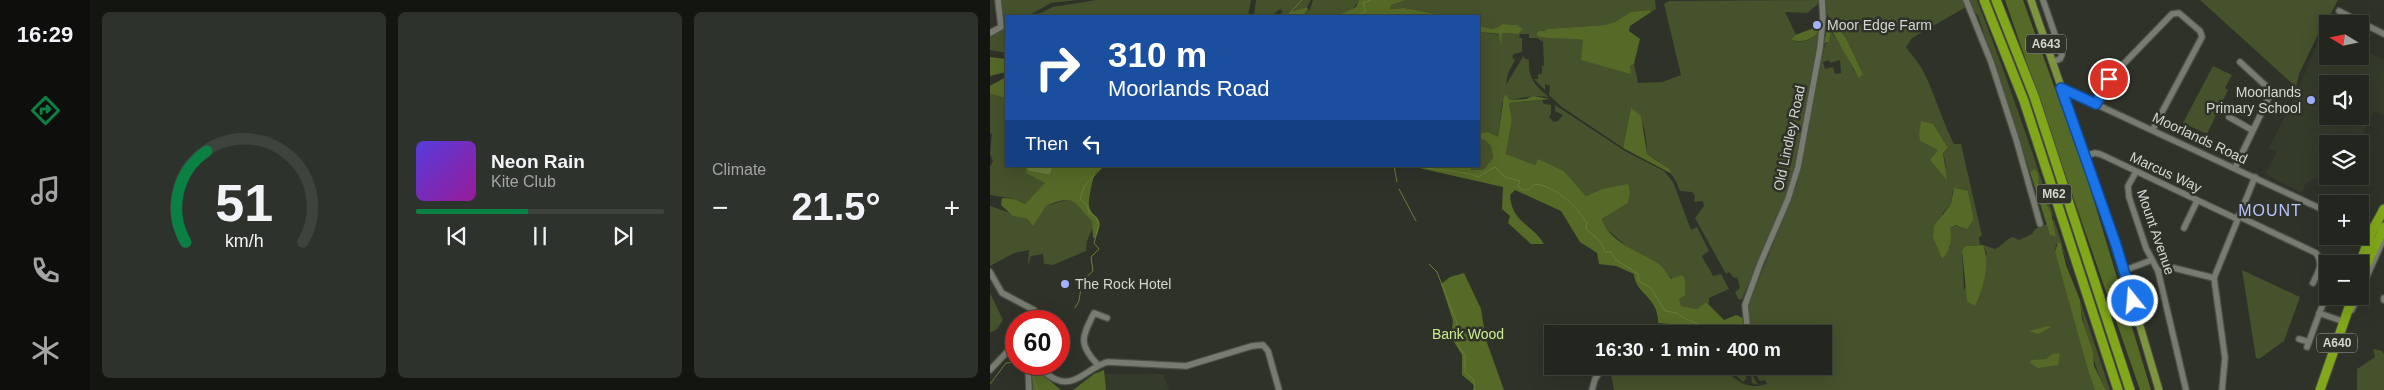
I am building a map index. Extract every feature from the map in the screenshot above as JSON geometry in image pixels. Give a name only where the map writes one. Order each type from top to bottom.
[{"type":"highway","name":"M62","points":[[1984,0],[2024,101],[2118,390]]},
{"type":"highway","name":"M62","points":[[1996,0],[2034,96],[2130,390]]},
{"type":"highway","points":[[2369,257],[2378,236],[2384,209]]},
{"type":"highway","points":[[2366,255],[2384,227]]},
{"type":"highway","name":"A640","points":[[2315,390],[2345,305]]},
{"type":"highway","name":"A640","points":[[2320,390],[2350,305]]},
{"type":"main road","name":"A643","points":[[2031,0],[2123,271],[2159,390]]},
{"type":"street","points":[[990,34],[1001,27],[998,0]]},
{"type":"street","name":"Old Lindley Road","points":[[1746,325],[1744,312],[1746,302],[1765,250],[1788,199],[1798,167],[1820,48],[1823,19],[1822,0]]},
{"type":"street","points":[[1966,0],[1977,22],[1991,62],[2040,224]]},
{"type":"street","points":[[2043,0],[2062,55],[2060,59],[2052,62]]},
{"type":"street","points":[[2339,11],[2384,34]]},
{"type":"street","points":[[2096,104],[2109,79],[2172,14],[2179,12],[2200,31],[2202,37],[2153,130]]},
{"type":"street","points":[[2235,168],[2269,97],[2270,90],[2240,62]]},
{"type":"street","name":"Moorlands Road","points":[[2061,88],[2319,208]]},
{"type":"street","points":[[2229,117],[2252,130]]},
{"type":"street","name":"Marcus Way","points":[[2084,156],[2095,153],[2100,154],[2316,254],[2320,259],[2321,266],[2313,283]]},
{"type":"street","name":"Mount Avenue","points":[[2136,172],[2127,191],[2152,260],[2158,271],[2186,390]]},
{"type":"street","points":[[2222,390],[2225,358],[2214,278],[2255,177]]},
{"type":"street","points":[[2184,228],[2197,200]]},
{"type":"street","points":[[2369,264],[2378,236]]},
{"type":"street","points":[[2123,271],[2152,260]]},
{"type":"street","points":[[2158,271],[2174,268],[2214,278]]},
{"type":"street","points":[[990,272],[1002,293],[1034,310]]},
{"type":"street","points":[[2299,339],[2308,344],[2322,305]]},
{"type":"street","points":[[2334,351],[2354,305]]},
{"type":"street","points":[[1097,364],[1085,351],[1084,337],[1094,313],[1107,318]]},
{"type":"street","points":[[2319,313],[2339,320]]},
{"type":"street","points":[[1050,375],[1056,379],[1075,380],[1097,364],[1108,362],[1186,366],[1263,344],[1268,351],[1280,390]]},
{"type":"street","points":[[990,370],[1005,354]]},
{"type":"street","points":[[1028,375],[1029,390]]},
{"type":"street","points":[[1592,390],[1598,375]]},
{"type":"shaded area","points":[[1000,0],[1077,0],[1051,3],[1030,15],[1005,15],[1004,25]]},
{"type":"shaded area","points":[[1096,0],[1251,0],[1248,15],[1036,15],[1053,7]]},
{"type":"shaded area","points":[[1256,0],[1311,0],[1307,7],[1290,12],[1288,15],[1278,15],[1283,12],[1280,9],[1275,15],[1254,15]]},
{"type":"shaded area","points":[[1313,0],[1359,0],[1349,11],[1338,15],[1303,15],[1310,9]]},
{"type":"shaded area","points":[[1406,0],[1655,0],[1656,9],[1651,12],[1650,10],[1630,12],[1615,22],[1604,25],[1547,29],[1564,37],[1584,40],[1630,66],[1634,64],[1638,83],[1662,82],[1681,75],[1664,4],[1669,1],[1819,0],[1817,5],[1807,13],[1785,12],[1796,35],[1791,40],[1799,42],[1806,40],[1814,37],[1819,31],[1796,164],[1789,189],[1786,190],[1787,194],[1782,207],[1742,299],[1739,300],[1735,292],[1740,288],[1737,277],[1734,278],[1729,272],[1726,274],[1695,218],[1704,206],[1703,201],[1694,202],[1695,196],[1692,192],[1680,191],[1675,179],[1668,170],[1647,154],[1645,135],[1640,117],[1631,107],[1623,148],[1562,107],[1549,95],[1550,86],[1545,84],[1545,90],[1534,79],[1538,79],[1538,74],[1542,74],[1542,66],[1544,66],[1543,42],[1537,38],[1529,38],[1529,34],[1520,34],[1519,38],[1522,38],[1522,52],[1514,54],[1512,57],[1515,60],[1508,73],[1506,85],[1524,55],[1524,58],[1529,60],[1533,81],[1549,97],[1525,97],[1502,103],[1498,138],[1488,132],[1480,133],[1480,32],[1500,35],[1500,44],[1502,33],[1518,34],[1517,25],[1502,24],[1497,28],[1488,28],[1480,25],[1480,15],[1442,15],[1404,8],[1390,9],[1391,5]]},
{"type":"shaded area","points":[[1824,0],[1963,0],[1966,7],[1912,38],[1906,47],[1927,78],[1954,144],[1961,144],[1982,236],[1979,237],[1980,245],[1965,246],[1962,250],[1964,290],[1987,254],[1983,245],[1995,249],[2013,237],[2019,240],[2032,234],[2035,229],[2047,224],[2050,235],[2056,235],[2052,221],[2054,220],[2074,281],[2061,244],[2056,244],[2055,252],[2095,390],[1614,390],[1611,375],[1731,375],[1747,385],[1759,386],[1767,384],[1765,380],[1760,381],[1756,375],[1832,375],[1832,325],[1749,325],[1747,315],[1749,303],[1797,185],[1825,44],[1829,42],[1830,30],[1844,49],[1854,71],[1863,74],[1851,47],[1826,13]],"holes":[[[1829,60],[1830,63],[1840,60],[1841,73],[1835,74],[1833,67],[1825,69],[1823,62]],[[1933,124],[1948,149],[1943,153],[1947,169],[1939,150],[1920,141]],[[1953,190],[1968,191],[1974,219],[1950,228],[1950,247],[1942,258],[1942,214],[1951,204]]]},
{"type":"shaded area","points":[[1970,0],[1977,0],[2017,108],[2054,218],[2044,202],[2034,169],[2030,172],[1978,15],[1974,13]]},
{"type":"shaded area","points":[[2200,0],[2338,0],[2330,15],[2319,15],[2319,32],[2299,74],[2296,87]]},
{"type":"shaded area","points":[[1005,28],[1005,53],[990,50],[990,35]]},
{"type":"shaded area","name":"Moorlands Primary School","points":[[2319,39],[2319,65],[2369,65],[2369,52],[2384,60],[2384,116],[2374,111],[2369,121],[2369,75],[2319,75],[2319,125],[2367,125],[2362,135],[2319,135],[2319,180],[2316,178],[2306,183],[2302,193],[2265,174],[2277,152],[2269,148],[2299,88]]},
{"type":"shaded area","points":[[2213,66],[2232,75],[2225,88],[2228,90],[2207,134],[2183,123]]},
{"type":"shaded area","points":[[990,94],[1005,98],[1005,167],[1026,167],[1026,172],[1046,183],[1025,204],[1014,199],[990,195],[990,167],[993,161],[990,154],[992,134],[990,133]]},
{"type":"shaded area","points":[[1542,100],[1544,104],[1551,105],[1549,117],[1554,122],[1558,121],[1563,115],[1555,111],[1555,105],[1625,151],[1664,171],[1673,182],[1691,230],[1697,227],[1709,251],[1702,256],[1704,261],[1713,276],[1721,274],[1729,289],[1709,298],[1709,304],[1706,302],[1697,309],[1681,306],[1672,279],[1659,265],[1636,254],[1604,227],[1602,219],[1628,203],[1602,189],[1586,196],[1564,171],[1538,160],[1535,165],[1506,154],[1512,120],[1509,103]]},
{"type":"shaded area","points":[[1480,139],[1485,140],[1491,146],[1493,158],[1483,170],[1471,170],[1472,167],[1480,167]]},
{"type":"shaded area","points":[[1027,167],[1053,167],[1050,175],[1029,171]]},
{"type":"shaded area","points":[[1069,199],[1076,201],[1092,221],[1093,227],[1087,241],[1086,251],[1053,265],[1044,264],[1043,254],[1031,256],[1028,266],[1029,250],[1014,253],[990,266],[990,206],[1028,219],[1038,216],[1046,206]]},
{"type":"shaded area","points":[[2242,270],[2300,297],[2284,341],[2259,359],[2256,358]]},
{"type":"shaded area","points":[[990,293],[1003,320],[997,329],[990,333]]},
{"type":"shaded area","points":[[2080,300],[2110,390],[2106,390],[2093,359]]},
{"type":"shaded area","points":[[2373,349],[2382,351],[2384,354],[2384,390],[2357,390],[2357,369],[2375,357]]},
{"type":"shaded area","points":[[1101,374],[1163,374],[1169,390],[1074,390]]},
{"type":"shaded area","points":[[1736,375],[1746,375],[1743,382]]},
{"type":"shaded area","points":[[1751,375],[1758,385],[1752,383]]},
{"type":"green space","points":[[1359,0],[1406,0],[1391,5],[1390,9],[1404,8],[1442,15],[1339,15],[1356,7]]},
{"type":"green space","points":[[2005,0],[2023,0],[2087,178],[2151,390],[2140,390]]},
{"type":"green space","points":[[1307,7],[1308,10],[1303,15],[1288,15],[1290,12]]},
{"type":"green space","points":[[1650,10],[1651,12],[1630,26],[1629,31],[1640,39],[1634,64],[1630,66],[1631,74],[1581,60],[1583,40],[1537,36],[1539,31],[1547,29],[1604,25],[1615,22],[1630,12]]},
{"type":"green space","points":[[1829,21],[1845,37],[1863,74],[1859,78],[1831,29],[1829,42],[1824,43]]},
{"type":"green space","points":[[1502,24],[1517,25],[1523,29],[1518,34],[1502,33],[1501,47],[1499,34],[1480,32],[1480,26],[1491,29],[1497,28]]},
{"type":"green space","points":[[1814,28],[1814,30],[1819,31],[1810,39],[1803,41],[1791,40],[1795,35]]},
{"type":"green space","points":[[990,57],[1005,59],[1005,72],[990,76]]},
{"type":"green space","points":[[1005,78],[1005,98],[990,94],[990,86]]},
{"type":"green space","points":[[1507,95],[1509,100],[1526,99],[1533,96],[1550,99],[1509,103],[1512,120],[1506,154],[1535,165],[1538,159],[1564,171],[1586,196],[1602,189],[1628,184],[1630,192],[1628,203],[1602,219],[1605,227],[1626,246],[1659,264],[1671,279],[1682,275],[1685,279],[1685,295],[1679,299],[1681,306],[1697,309],[1706,302],[1724,320],[1736,315],[1743,318],[1744,325],[1671,325],[1658,323],[1655,307],[1638,286],[1634,274],[1616,266],[1599,264],[1597,253],[1580,242],[1561,211],[1515,190],[1510,195],[1514,212],[1518,218],[1544,244],[1531,244],[1508,223],[1510,216],[1502,209],[1503,187],[1414,167],[1472,167],[1471,170],[1483,170],[1493,158],[1491,146],[1485,140],[1480,139],[1480,133],[1488,132],[1498,137],[1504,96]]},
{"type":"green space","points":[[1631,107],[1641,116],[1647,154],[1669,169],[1672,174],[1623,148]]},
{"type":"green space","points":[[1921,121],[1933,124],[1948,148],[1943,153],[1947,180],[1930,160],[1938,150],[1920,141]]},
{"type":"green space","points":[[1026,167],[1029,171],[1050,175],[1053,167],[1104,167],[1095,174],[1089,199],[1091,210],[1100,224],[1096,237],[1093,238],[1092,221],[1074,202],[1069,200],[1046,206],[1033,226],[1028,219],[1013,216],[1001,205],[1002,198],[1014,199],[1025,204],[1045,183],[1026,173]]},
{"type":"green space","points":[[2034,169],[2038,173],[2039,190],[2051,213],[2056,236],[2050,235],[2030,172]]},
{"type":"green space","points":[[1954,188],[1968,191],[1974,219],[1967,229],[1956,225],[1950,228],[1950,244],[1942,259],[1933,237],[1934,226],[1951,204]]},
{"type":"green space","points":[[2058,242],[2061,244],[2066,265],[2080,300],[2082,319],[2093,352],[2094,366],[2106,390],[2095,390],[2089,373],[2055,252]]},
{"type":"green space","points":[[1983,245],[1986,268],[1981,292],[1975,306],[1967,301],[1962,250],[1965,246]]},
{"type":"green space","name":"Bank Wood","points":[[1464,273],[1481,309],[1486,340],[1504,390],[1473,390],[1474,385],[1462,375],[1462,355],[1451,337],[1453,321],[1441,284],[1450,277]]},
{"type":"green space","points":[[2048,326],[2051,327],[2038,334],[2029,331]]},
{"type":"green space","points":[[2054,353],[2060,354],[2058,365],[2038,368],[2030,363],[2031,360],[2046,359]]},
{"type":"green space","points":[[1104,370],[1106,390],[1073,390],[1094,374]]},
{"type":"green space","points":[[1031,375],[1043,375],[1061,390],[1033,390]]},
{"type":"waterway","points":[[1288,15],[1302,0]]},
{"type":"waterway","points":[[1360,15],[1366,11],[1363,3],[1371,0]]},
{"type":"waterway","points":[[1075,308],[1079,301],[1082,281],[1093,271],[1091,257],[1099,249],[1094,243],[1099,224],[1096,217],[1089,213],[1087,205],[1080,199],[1084,187],[1102,167]]},
{"type":"waterway","points":[[1394,167],[1397,182]]},
{"type":"waterway","points":[[1423,167],[1478,177],[1495,167],[1505,177],[1520,181],[1518,186],[1522,190],[1528,190],[1535,184],[1558,193],[1582,216],[1587,223],[1586,229],[1601,242],[1605,252],[1611,252],[1615,259],[1638,274],[1639,281],[1651,288],[1665,311],[1677,313],[1699,325]]},
{"type":"waterway","points":[[1399,189],[1416,221]]},
{"type":"waterway","points":[[1429,264],[1437,272],[1457,323],[1455,336],[1459,347],[1465,355],[1465,372],[1473,379],[1475,390]]},
{"type":"waterway","points":[[990,384],[1005,364]]},
{"type":"waterway","points":[[1032,375],[1038,390]]},
{"type":"place","name":"Moor Edge Farm","points":[[1817,25]]},
{"type":"place","name":"Moorlands Primary School","points":[[2311,100]]},
{"type":"place","name":"The Rock Hotel","points":[[1065,284]]},
{"type":"district","name":"MOUNT","points":[[2270,210]]},
{"type":"route","points":[[2109,79],[2096,104],[2061,88],[2116,245],[2133,301]]}]
